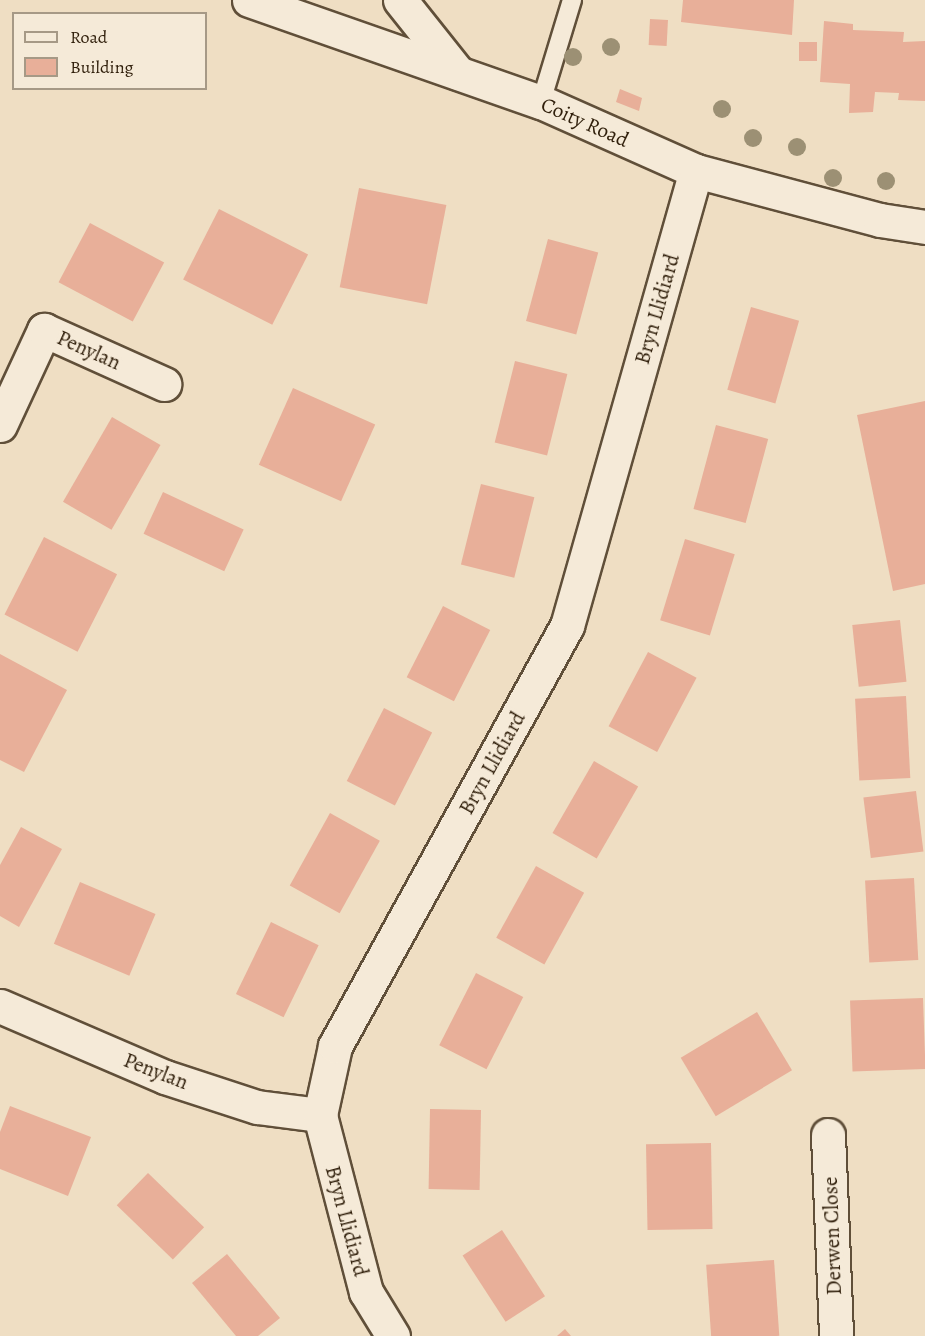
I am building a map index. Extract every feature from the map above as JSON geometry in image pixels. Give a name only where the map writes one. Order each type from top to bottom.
[{"type":"street","name":"Coity Road","points":[[249,0],[541,102],[696,171],[880,220],[925,227]]},
{"type":"street","points":[[400,0],[458,73]]},
{"type":"street","name":"Bryn Llidiard","points":[[393,1336],[366,1292],[320,1115],[335,1046],[567,626],[696,171]]},
{"type":"street","name":"Penylan","points":[[0,425],[44,330],[165,384]]},
{"type":"street","name":"Penylan","points":[[0,1006],[165,1077],[257,1107],[320,1115]]},
{"type":"street","name":"Derwen Close","points":[[828,1136],[836,1336]]},
{"type":"lane","points":[[541,102],[572,0]]},
{"type":"building","points":[[683,0],[794,0],[792,35],[681,22]]},
{"type":"building","points":[[650,19],[668,20],[667,46],[649,45]]},
{"type":"building","points":[[824,21],[853,24],[853,30],[904,32],[903,42],[925,41],[925,101],[898,100],[899,93],[875,92],[873,112],[849,113],[850,84],[820,82]]},
{"type":"building","points":[[799,42],[817,42],[817,61],[799,61]]},
{"type":"building","points":[[620,89],[642,98],[639,111],[616,102]]},
{"type":"building","points":[[359,188],[446,205],[427,304],[340,287]]},
{"type":"building","points":[[219,209],[308,254],[272,325],[183,279]]},
{"type":"building","points":[[90,223],[164,262],[133,322],[59,282]]},
{"type":"building","points":[[548,239],[598,252],[576,335],[526,321]]},
{"type":"building","points":[[751,307],[799,321],[775,403],[727,390]]},
{"type":"building","points":[[515,361],[567,374],[547,456],[495,443]]},
{"type":"building","points":[[293,388],[375,425],[341,501],[259,465]]},
{"type":"building","points":[[925,401],[925,584],[893,591],[857,415]]},
{"type":"building","points":[[112,417],[160,445],[111,530],[63,502]]},
{"type":"building","points":[[716,425],[768,439],[746,523],[693,509]]},
{"type":"building","points":[[481,484],[534,497],[514,578],[461,565]]},
{"type":"building","points":[[163,492],[244,530],[224,571],[144,534]]},
{"type":"building","points":[[44,537],[117,574],[78,652],[5,615]]},
{"type":"building","points":[[685,539],[735,554],[710,635],[660,620]]},
{"type":"building","points":[[443,606],[490,630],[454,701],[407,677]]},
{"type":"building","points":[[900,620],[906,682],[859,687],[852,625]]},
{"type":"building","points":[[648,652],[697,678],[657,752],[609,726]]},
{"type":"building","points":[[0,654],[67,690],[24,772],[0,760]]},
{"type":"building","points":[[906,696],[910,778],[859,781],[855,699]]},
{"type":"building","points":[[384,708],[432,733],[395,806],[347,781]]},
{"type":"building","points":[[594,761],[638,786],[597,858],[552,833]]},
{"type":"building","points":[[916,791],[923,852],[871,858],[863,797]]},
{"type":"building","points":[[330,813],[380,841],[340,913],[290,886]]},
{"type":"building","points":[[21,827],[62,849],[19,927],[0,916],[0,865]]},
{"type":"building","points":[[536,866],[584,893],[544,964],[496,938]]},
{"type":"building","points":[[914,878],[918,960],[869,962],[865,881]]},
{"type":"building","points":[[80,882],[155,914],[129,976],[54,944]]},
{"type":"building","points":[[271,922],[319,945],[284,1017],[236,994]]},
{"type":"building","points":[[476,973],[523,997],[486,1069],[439,1045]]},
{"type":"building","points":[[923,998],[925,1069],[853,1072],[850,1001]]},
{"type":"building","points":[[757,1012],[792,1070],[716,1116],[681,1058]]},
{"type":"building","points":[[10,1106],[91,1137],[68,1196],[0,1169],[0,1132]]},
{"type":"building","points":[[430,1109],[481,1110],[480,1190],[429,1189]]},
{"type":"building","points":[[711,1143],[713,1229],[648,1230],[646,1144]]},
{"type":"building","points":[[148,1173],[204,1227],[173,1260],[117,1205]]},
{"type":"building","points":[[502,1230],[545,1296],[506,1322],[463,1256]]},
{"type":"building","points":[[227,1254],[280,1318],[258,1336],[236,1336],[192,1283]]},
{"type":"building","points":[[774,1260],[779,1336],[711,1336],[706,1265]]},
{"type":"building","points":[[565,1329],[571,1336],[557,1336]]}]
